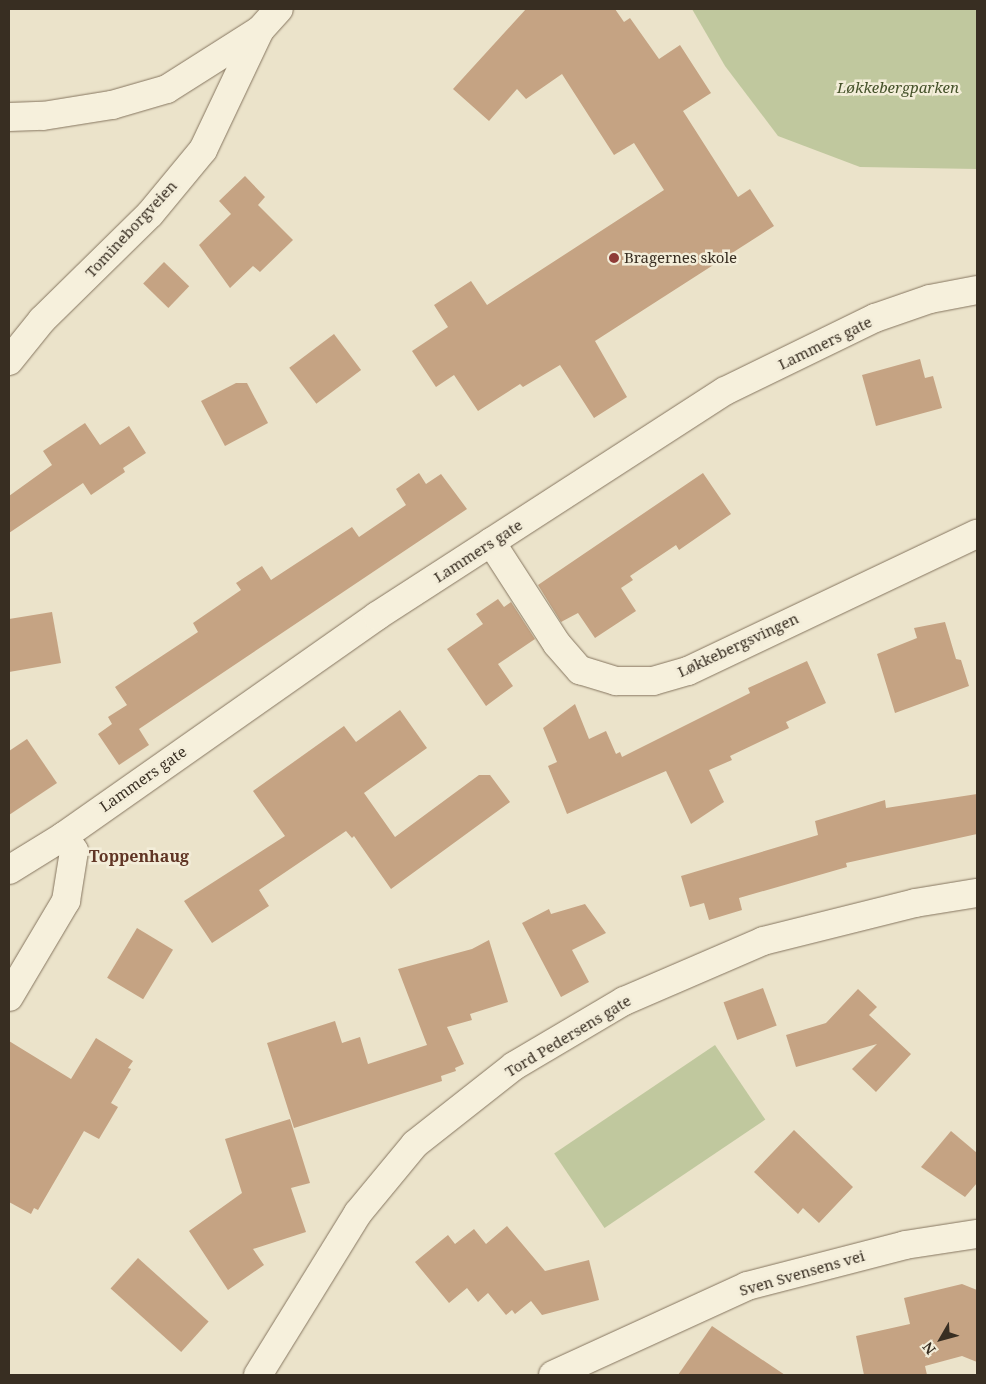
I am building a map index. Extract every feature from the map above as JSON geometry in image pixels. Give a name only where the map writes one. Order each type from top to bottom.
[{"type":"street","points":[[9,117],[43,116],[112,104],[167,89],[260,30],[279,9]]},
{"type":"street","name":"Tomineborgveien","points":[[9,362],[42,320],[150,214],[203,150],[260,30]]},
{"type":"street","name":"Lammers gate","points":[[9,870],[64,836],[370,620],[725,391],[875,318],[930,299],[977,290]]},
{"type":"street","name":"Løkkebergsvingen","points":[[491,542],[557,644],[580,670],[616,681],[653,680],[688,671],[977,534]]},
{"type":"street","points":[[9,997],[66,902],[74,851],[64,836]]},
{"type":"street","name":"Tord Pedersens gate","points":[[258,1375],[364,1205],[415,1144],[514,1066],[624,1001],[763,941],[915,903],[977,893]]},
{"type":"street","name":"Sven Svensens vei","points":[[553,1375],[747,1286],[905,1245],[977,1234]]},
{"type":"green space","name":"Løkkebergparken","points":[[692,9],[977,9],[977,169],[860,167],[778,136],[725,66]]},
{"type":"green space","points":[[715,1045],[765,1120],[604,1228],[554,1153]]},
{"type":"building","points":[[526,9],[615,9],[624,22],[630,18],[659,59],[680,45],[711,93],[683,111],[738,197],[750,189],[774,226],[595,341],[627,397],[594,418],[560,365],[523,387],[520,384],[478,411],[454,375],[436,387],[412,351],[448,327],[434,305],[471,281],[487,305],[664,190],[634,143],[614,155],[562,74],[526,99],[517,89],[489,121],[453,89]]},
{"type":"building","points":[[245,176],[265,197],[258,205],[293,240],[260,272],[253,266],[230,288],[199,245],[231,214],[219,201]]},
{"type":"building","points":[[164,262],[189,286],[168,308],[143,284]]},
{"type":"building","points":[[334,334],[361,370],[316,404],[289,368]]},
{"type":"building","points":[[920,359],[925,378],[933,376],[942,408],[876,426],[862,375]]},
{"type":"building","points":[[236,383],[247,383],[268,423],[225,446],[201,401]]},
{"type":"building","points":[[85,423],[100,445],[129,426],[146,453],[123,468],[125,472],[91,495],[83,483],[9,533],[9,496],[52,465],[43,451]]},
{"type":"building","points":[[419,473],[426,484],[441,474],[467,509],[139,729],[149,745],[119,765],[98,734],[112,724],[108,717],[127,705],[115,687],[198,632],[193,623],[241,590],[236,583],[262,566],[271,580],[352,527],[359,537],[406,505],[396,489]]},
{"type":"building","points":[[703,473],[731,514],[679,550],[676,545],[630,576],[633,580],[621,588],[636,611],[595,638],[578,613],[561,622],[538,585]]},
{"type":"building","points":[[498,599],[504,607],[511,602],[535,639],[498,664],[513,686],[486,706],[447,649],[483,624],[476,614]]},
{"type":"building","points":[[52,612],[61,663],[9,672],[9,619]]},
{"type":"building","points":[[945,622],[956,659],[961,660],[969,686],[895,713],[877,654],[917,638],[914,628]]},
{"type":"building","points":[[807,661],[826,703],[786,722],[789,728],[730,756],[732,760],[709,770],[724,802],[691,824],[666,771],[567,814],[548,766],[557,762],[543,728],[575,704],[589,739],[606,731],[616,754],[620,752],[622,757],[750,693],[748,688]]},
{"type":"building","points":[[400,710],[427,748],[364,793],[395,837],[479,775],[490,775],[510,802],[391,889],[354,836],[352,838],[346,831],[259,890],[269,906],[212,943],[184,901],[285,836],[253,791],[344,726],[356,742]]},
{"type":"building","points":[[27,739],[57,783],[9,815],[9,751]]},
{"type":"building","points":[[977,794],[977,834],[846,863],[847,867],[739,898],[742,910],[709,920],[704,903],[690,907],[681,876],[818,835],[815,821],[885,800],[886,808]]},
{"type":"building","points":[[585,904],[606,933],[572,950],[589,982],[561,997],[522,923],[549,909],[551,914]]},
{"type":"building","points":[[137,928],[173,950],[143,999],[107,978]]},
{"type":"building","points":[[489,940],[508,1002],[470,1014],[472,1020],[447,1027],[464,1064],[455,1068],[456,1071],[441,1076],[442,1081],[294,1128],[267,1043],[335,1021],[342,1043],[360,1037],[368,1064],[427,1045],[398,969],[472,949]]},
{"type":"building","points":[[763,988],[777,1026],[737,1040],[724,1002]]},
{"type":"building","points":[[858,989],[877,1007],[869,1015],[911,1054],[876,1092],[852,1069],[877,1044],[796,1067],[786,1035],[826,1023]]},
{"type":"building","points":[[96,1038],[133,1061],[128,1068],[131,1069],[111,1103],[118,1107],[99,1139],[84,1131],[38,1210],[34,1208],[31,1214],[9,1202],[9,1041],[71,1079]]},
{"type":"building","points":[[290,1119],[310,1183],[291,1188],[306,1232],[253,1249],[264,1265],[228,1290],[189,1231],[242,1193],[225,1139]]},
{"type":"building","points":[[794,1130],[853,1187],[819,1223],[803,1208],[798,1214],[754,1172]]},
{"type":"building","points":[[951,1131],[977,1153],[977,1183],[965,1197],[921,1167]]},
{"type":"building","points":[[507,1226],[545,1271],[589,1260],[599,1300],[542,1315],[531,1301],[515,1314],[512,1310],[506,1315],[488,1293],[478,1302],[467,1288],[449,1303],[415,1262],[448,1235],[455,1244],[474,1229],[486,1244]]},
{"type":"building","points":[[138,1258],[209,1322],[181,1352],[111,1288]]},
{"type":"building","points":[[962,1284],[977,1290],[977,1362],[962,1356],[925,1366],[927,1375],[864,1375],[856,1336],[910,1324],[904,1298]]},
{"type":"building","points":[[712,1326],[785,1375],[678,1375]]},
{"type":"place","name":"Bragernes skole","points":[[614,258]]},
{"type":"district","name":"Toppenhaug","points":[[139,856]]}]
